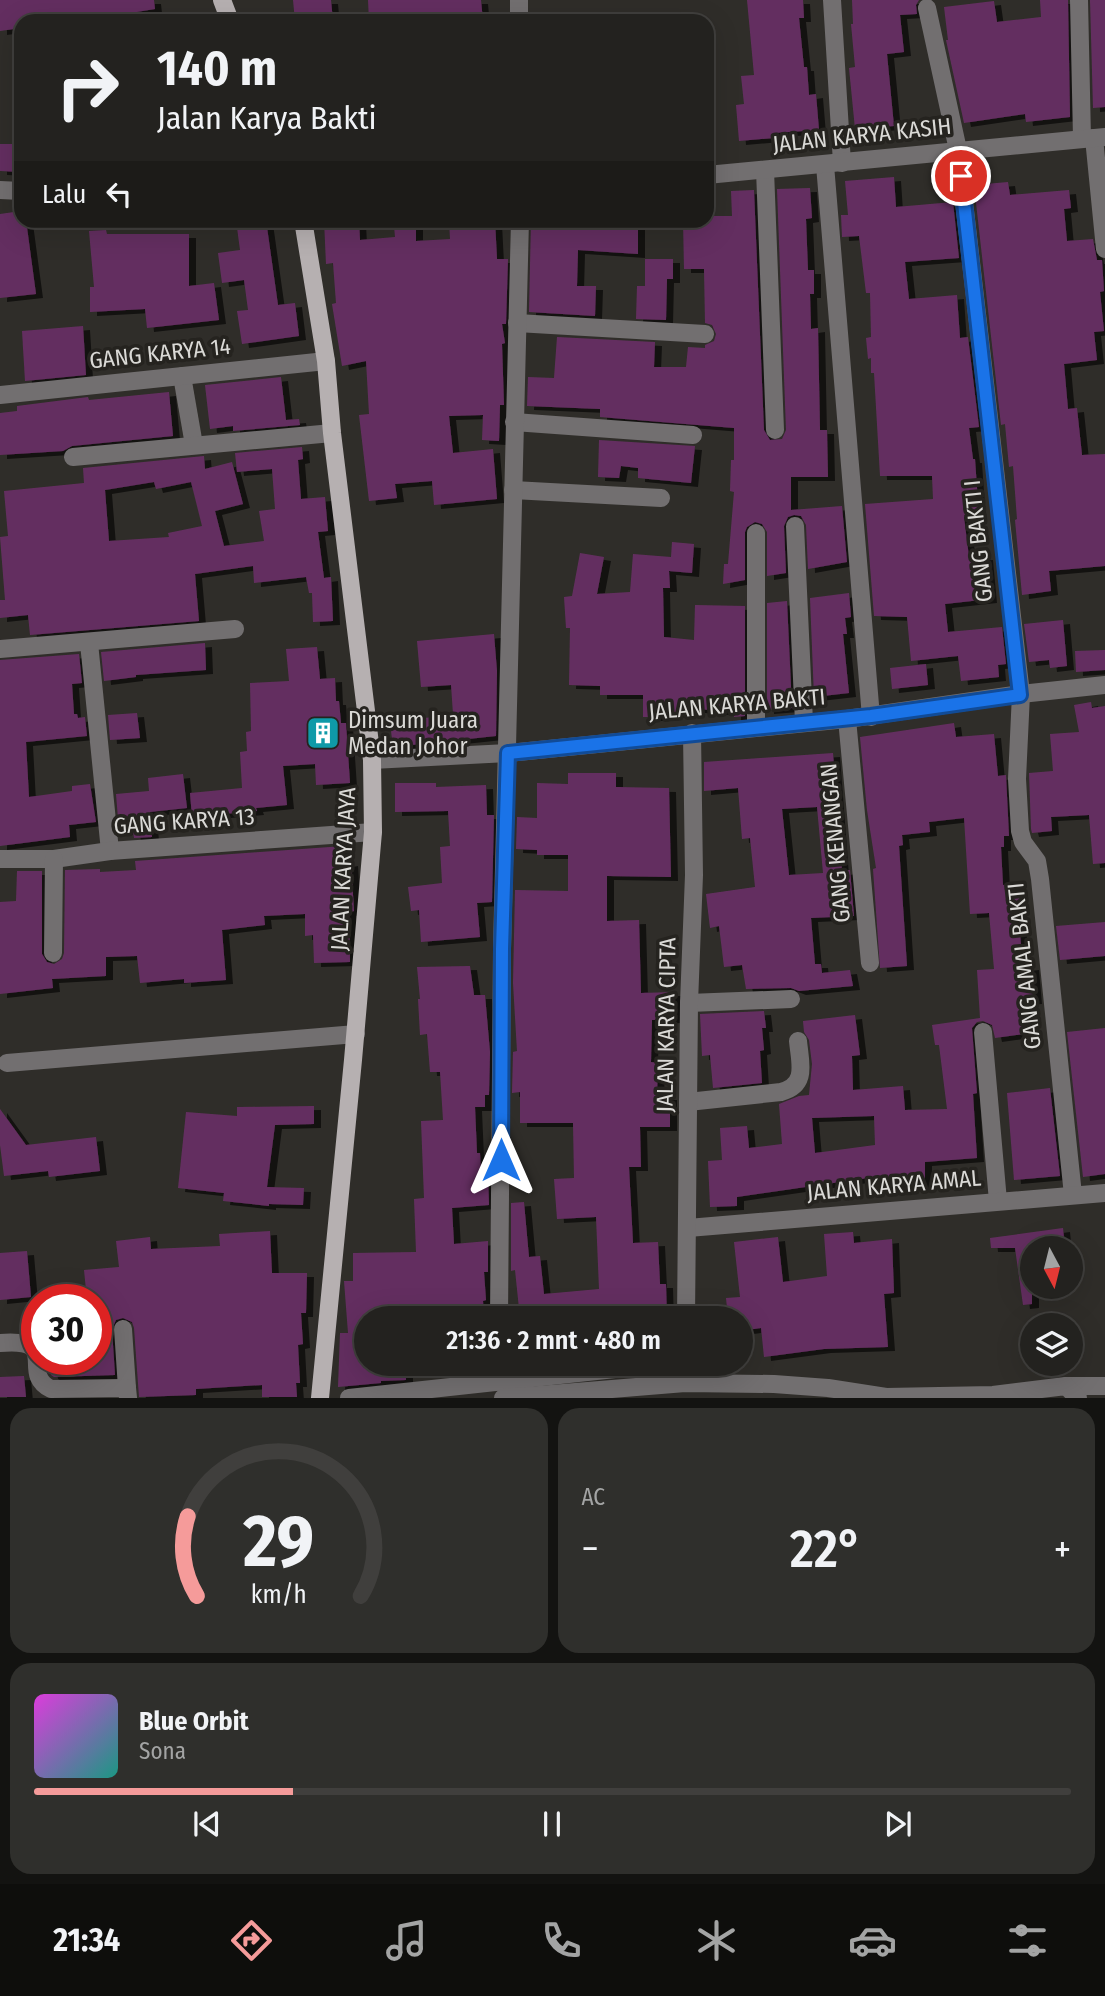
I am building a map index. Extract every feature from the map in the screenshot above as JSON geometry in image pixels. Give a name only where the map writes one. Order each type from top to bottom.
[{"type":"main road","name":"JALAN KARYA JAYA","points":[[304,228],[326,361],[332,433],[372,760],[373,832],[320,1398]]},
{"type":"street","points":[[832,0],[833,164],[871,716]]},
{"type":"street","points":[[1079,0],[1105,249]]},
{"type":"street","name":"GANG BAKTI I","points":[[928,8],[958,150],[1020,695]]},
{"type":"street","name":"JALAN KARYA KASIH","points":[[714,175],[1094,138]]},
{"type":"street","points":[[765,170],[775,430]]},
{"type":"street","points":[[499,1306],[502,949],[520,228]]},
{"type":"street","points":[[517,323],[705,334]]},
{"type":"street","name":"GANG KARYA 14","points":[[0,395],[326,361]]},
{"type":"street","points":[[183,376],[194,445]]},
{"type":"street","points":[[514,422],[693,435]]},
{"type":"street","points":[[73,457],[332,433]]},
{"type":"street","points":[[513,490],[661,498]]},
{"type":"street","points":[[795,526],[804,722]]},
{"type":"street","points":[[756,533],[756,727]]},
{"type":"street","points":[[0,649],[235,629]]},
{"type":"street","points":[[89,643],[110,851]]},
{"type":"street","name":"JALAN KARYA BAKTI","points":[[372,760],[508,753],[847,719],[1105,685]]},
{"type":"street","name":"GANG AMAL BAKTI","points":[[1020,695],[1017,779],[1020,831],[1023,842],[1037,861],[1041,879],[1073,1195]]},
{"type":"street","name":"GANG KENANGAN","points":[[847,719],[870,963]]},
{"type":"street","name":"JALAN KARYA CIPTA","points":[[686,1306],[689,1003],[694,875],[692,733]]},
{"type":"street","name":"GANG KARYA 13","points":[[0,859],[54,859],[110,851],[373,832]]},
{"type":"street","points":[[53,953],[54,859]]},
{"type":"street","points":[[689,1003],[791,999]]},
{"type":"street","points":[[983,1031],[998,1201]]},
{"type":"street","points":[[7,1063],[356,1034]]},
{"type":"street","points":[[688,1102],[791,1089],[799,1081],[797,1041]]},
{"type":"street","name":"JALAN KARYA AMAL","points":[[688,1228],[1105,1193]]},
{"type":"street","points":[[0,1343],[20,1341],[30,1344],[34,1348],[40,1379],[51,1389],[127,1393],[123,1329]]},
{"type":"street","points":[[349,1398],[547,1376]]},
{"type":"street","points":[[500,1381],[685,1390],[774,1384],[828,1388],[886,1397],[1072,1392],[1105,1386]]},
{"type":"building","points":[[0,0],[154,0],[155,9],[124,14],[14,14],[14,29],[0,31]]},
{"type":"building","points":[[293,0],[331,0],[332,14],[294,14]]},
{"type":"building","points":[[368,0],[481,0],[482,14],[369,14]]},
{"type":"building","points":[[747,0],[803,0],[804,18],[799,18],[804,67],[807,67],[809,95],[816,94],[819,130],[774,133],[774,138],[739,141],[736,105],[744,104],[741,76],[754,75]]},
{"type":"building","points":[[852,0],[919,0],[916,5],[917,14],[900,15],[904,52],[887,54],[894,126],[855,129],[849,68],[855,67]]},
{"type":"building","points":[[1040,0],[1068,0],[1070,117],[1026,122],[1025,114],[964,123],[946,40],[944,7],[994,1],[997,22],[1041,17]]},
{"type":"building","points":[[1090,0],[1105,0],[1105,107],[1093,108]]},
{"type":"building","points":[[0,144],[14,144],[14,172],[0,171]]},
{"type":"building","points":[[894,177],[896,207],[953,202],[959,258],[905,262],[909,299],[957,295],[960,338],[968,337],[979,427],[969,428],[975,459],[979,516],[964,517],[969,557],[986,556],[990,599],[945,604],[948,632],[1002,627],[1006,664],[998,665],[999,677],[961,681],[958,656],[911,661],[907,617],[874,616],[865,504],[933,499],[932,476],[880,476],[874,373],[871,373],[871,358],[868,359],[866,338],[871,337],[870,293],[866,293],[859,236],[842,237],[841,215],[848,215],[845,181]]},
{"type":"building","points":[[1008,182],[1010,195],[1069,190],[1071,208],[1064,209],[1067,241],[1093,239],[1097,260],[1102,260],[1104,291],[1100,292],[1104,331],[1094,332],[1097,360],[1064,364],[1068,409],[1077,408],[1082,455],[1105,454],[1105,566],[1049,571],[1051,591],[1022,595],[1013,466],[1009,467],[1005,424],[1001,425],[974,185]]},
{"type":"building","points":[[810,188],[812,218],[806,219],[808,270],[814,270],[814,294],[810,294],[811,329],[818,328],[820,430],[827,430],[828,477],[791,477],[791,510],[842,506],[847,562],[808,569],[806,525],[801,516],[794,515],[788,517],[784,526],[786,573],[767,576],[767,532],[762,524],[755,522],[747,527],[745,532],[745,580],[723,584],[724,564],[728,564],[734,492],[730,491],[734,428],[600,417],[600,409],[527,406],[528,377],[554,378],[557,337],[655,342],[654,367],[686,367],[688,347],[705,348],[705,345],[714,341],[716,334],[712,325],[705,323],[704,269],[684,269],[683,228],[714,228],[714,216],[732,216],[731,191],[754,190],[764,430],[770,440],[782,439],[786,430],[777,189]]},
{"type":"building","points":[[14,212],[14,228],[27,228],[36,294],[0,298],[0,214]]},
{"type":"building","points":[[237,228],[267,228],[278,305],[295,303],[299,336],[242,344],[237,311],[248,310],[244,280],[222,283],[218,253],[240,250]]},
{"type":"building","points":[[324,228],[359,228],[360,240],[395,237],[394,228],[416,228],[416,241],[450,239],[449,228],[495,228],[497,259],[508,259],[506,324],[502,324],[505,343],[502,344],[504,405],[500,405],[499,441],[482,440],[483,415],[449,416],[453,453],[493,449],[497,499],[434,505],[432,481],[395,484],[397,498],[369,501],[359,415],[369,414],[366,361],[342,366],[332,304],[336,303],[333,263],[326,264]]},
{"type":"building","points":[[531,228],[638,228],[638,254],[578,250],[577,286],[596,286],[595,316],[529,312]]},
{"type":"building","points":[[106,230],[107,234],[189,234],[189,286],[214,283],[219,320],[147,328],[145,309],[90,312],[90,287],[94,287],[89,231]]},
{"type":"building","points":[[645,259],[673,259],[673,279],[667,279],[666,320],[636,319],[637,286],[645,286]]},
{"type":"building","points":[[83,326],[86,375],[25,381],[22,331]]},
{"type":"building","points":[[281,377],[286,420],[299,419],[300,425],[233,431],[233,426],[210,429],[205,385]]},
{"type":"building","points":[[169,392],[173,436],[72,446],[63,451],[0,455],[0,413],[17,411],[17,406],[88,397],[89,400]]},
{"type":"building","points":[[599,440],[695,446],[691,483],[638,478],[638,468],[621,466],[619,478],[598,477]]},
{"type":"building","points":[[302,447],[303,459],[298,460],[301,499],[325,497],[328,531],[318,532],[324,578],[331,577],[333,621],[313,622],[312,593],[309,593],[306,577],[254,583],[253,566],[195,574],[199,621],[30,635],[28,615],[0,618],[0,600],[5,600],[0,537],[8,536],[4,491],[84,483],[83,468],[204,456],[205,469],[232,462],[243,504],[215,511],[224,546],[264,541],[259,511],[275,509],[272,469],[237,472],[235,453]],"holes":[[[154,482],[156,489],[191,482],[202,526],[168,533],[169,537],[109,541],[105,490]]]},
{"type":"building","points":[[672,542],[694,544],[692,573],[669,571],[670,588],[663,588],[664,637],[694,640],[695,605],[745,606],[745,716],[734,717],[734,712],[686,708],[686,713],[643,717],[643,695],[600,695],[600,686],[569,685],[570,628],[566,628],[564,597],[572,596],[580,553],[604,557],[597,594],[630,592],[633,554],[671,557]]},
{"type":"building","points":[[849,593],[851,617],[845,618],[847,634],[843,634],[849,693],[814,697],[810,598]]},
{"type":"building","points":[[787,601],[792,708],[767,710],[767,603]]},
{"type":"building","points":[[1063,620],[1067,666],[1050,668],[1049,660],[1029,662],[1024,624]]},
{"type":"building","points":[[494,634],[497,671],[496,736],[393,747],[390,723],[453,714],[451,685],[421,687],[417,641]]},
{"type":"building","points":[[205,643],[206,670],[136,675],[104,681],[101,652]]},
{"type":"building","points":[[317,647],[320,679],[335,678],[341,723],[346,723],[350,783],[316,785],[315,764],[283,766],[287,805],[256,808],[257,811],[192,817],[190,793],[242,788],[240,752],[247,751],[246,732],[251,731],[250,683],[289,681],[286,649]]},
{"type":"building","points":[[1105,650],[1105,670],[1076,672],[1075,651]]},
{"type":"building","points":[[79,654],[82,683],[72,684],[74,714],[77,714],[78,718],[85,717],[87,736],[26,742],[29,797],[72,791],[72,786],[90,784],[96,822],[69,825],[70,837],[0,846],[0,660]]},
{"type":"building","points":[[926,664],[928,685],[892,689],[890,668]]},
{"type":"building","points":[[1091,702],[1092,708],[1105,706],[1105,863],[1093,864],[1089,815],[1051,817],[1052,831],[1032,833],[1029,773],[1053,771],[1050,734],[1079,732],[1074,705]]},
{"type":"building","points":[[137,713],[140,738],[110,740],[108,715]]},
{"type":"building","points":[[954,723],[956,737],[994,734],[998,776],[1006,775],[1009,836],[1004,836],[1004,847],[1001,847],[1003,885],[1019,884],[1018,911],[1023,967],[1032,966],[1035,1000],[1020,1001],[1024,1034],[995,1038],[992,1025],[983,1021],[977,1022],[972,1028],[977,1093],[973,1094],[977,1158],[925,1162],[925,1184],[876,1185],[875,1177],[737,1197],[737,1206],[710,1207],[708,1161],[722,1160],[720,1128],[747,1126],[749,1148],[782,1144],[779,1104],[809,1095],[812,1064],[803,1021],[855,1015],[860,1055],[852,1056],[853,1090],[903,1086],[905,1110],[947,1109],[939,1045],[935,1045],[932,1025],[980,1018],[977,970],[994,969],[989,913],[970,914],[964,818],[929,822],[930,832],[902,835],[903,845],[899,846],[907,966],[880,968],[873,869],[876,868],[860,737]],"holes":[[[874,1116],[875,1145],[815,1153],[812,1118]]]},
{"type":"building","points":[[833,753],[842,871],[850,870],[854,916],[811,918],[815,964],[821,964],[822,973],[850,970],[853,986],[799,991],[791,988],[746,989],[742,965],[724,967],[719,926],[710,928],[706,894],[755,887],[750,838],[742,839],[738,788],[704,791],[704,762]],"holes":[[[817,807],[823,873],[789,875],[782,809]]]},
{"type":"building","points":[[568,773],[616,773],[616,787],[669,788],[671,877],[607,876],[607,921],[639,920],[641,993],[674,992],[675,1019],[652,1020],[651,1062],[658,1063],[657,1096],[670,1096],[670,1127],[640,1127],[641,1167],[629,1167],[633,1243],[658,1242],[660,1284],[666,1284],[667,1306],[519,1306],[515,1270],[511,1271],[511,1203],[524,1202],[529,1257],[540,1256],[544,1294],[599,1289],[596,1217],[557,1219],[554,1179],[574,1178],[573,1123],[520,1123],[520,1092],[512,1093],[513,1052],[517,1051],[513,983],[515,890],[568,891],[568,855],[537,855],[537,850],[516,849],[517,817],[537,818],[537,783],[568,784]]},
{"type":"building","points":[[183,774],[187,808],[150,812],[152,837],[134,838],[133,830],[119,831],[116,794],[149,791],[148,778]]},
{"type":"building","points":[[395,783],[436,783],[436,787],[486,785],[487,815],[494,815],[492,902],[477,903],[480,937],[421,942],[419,910],[411,911],[408,887],[442,883],[440,847],[450,846],[448,811],[395,812]]},
{"type":"building","points":[[344,846],[346,863],[351,862],[354,911],[349,912],[350,962],[314,963],[313,935],[305,936],[305,914],[264,916],[265,925],[222,930],[226,980],[184,983],[184,979],[140,983],[137,956],[106,957],[106,976],[52,979],[53,988],[0,994],[0,902],[16,901],[17,871],[42,871],[42,954],[47,962],[54,964],[62,959],[64,953],[65,870],[136,870],[135,861]]},
{"type":"building","points":[[1105,922],[1105,956],[1060,960],[1056,926]]},
{"type":"building","points":[[470,966],[474,995],[485,995],[490,1052],[489,1095],[485,1095],[485,1107],[475,1107],[477,1153],[480,1153],[481,1174],[488,1174],[489,1205],[452,1208],[454,1244],[488,1241],[488,1272],[484,1272],[486,1300],[483,1301],[483,1306],[354,1306],[354,1376],[406,1376],[406,1380],[338,1387],[340,1333],[348,1333],[344,1281],[353,1281],[353,1253],[416,1252],[414,1199],[424,1198],[421,1121],[443,1120],[440,1072],[430,1072],[427,1034],[420,1035],[417,967]]},
{"type":"building","points":[[764,1011],[764,1050],[760,1051],[762,1083],[713,1088],[710,1055],[702,1056],[700,1014]]},
{"type":"building","points":[[1105,1028],[1105,1174],[1083,1177],[1067,1032]]},
{"type":"building","points":[[1050,1088],[1060,1176],[1014,1180],[1007,1093]]},
{"type":"building","points":[[314,1106],[314,1124],[275,1125],[267,1187],[304,1188],[303,1205],[269,1206],[223,1201],[224,1193],[178,1188],[186,1112],[237,1116],[237,1107]]},
{"type":"building","points":[[0,1109],[26,1145],[96,1137],[100,1171],[49,1177],[48,1171],[4,1176],[0,1145]]},
{"type":"building","points":[[1063,1228],[1064,1236],[1020,1236],[1020,1284],[1015,1248],[991,1248],[990,1238]]},
{"type":"building","points":[[270,1231],[272,1273],[307,1273],[306,1313],[301,1313],[303,1344],[298,1345],[300,1383],[296,1383],[297,1397],[262,1397],[262,1385],[196,1389],[196,1395],[139,1397],[132,1322],[123,1318],[116,1320],[112,1329],[112,1284],[85,1284],[84,1270],[119,1267],[116,1241],[150,1237],[151,1249],[220,1246],[219,1234]]},
{"type":"building","points":[[853,1232],[854,1243],[892,1239],[894,1293],[884,1294],[888,1347],[824,1349],[764,1357],[761,1328],[753,1329],[753,1306],[727,1306],[726,1298],[740,1297],[734,1242],[778,1237],[783,1282],[827,1276],[824,1234]]},
{"type":"building","points":[[27,1251],[30,1284],[21,1284],[21,1298],[0,1300],[0,1253]]},
{"type":"building","points":[[1022,1299],[1032,1299],[1032,1304],[1023,1305]]},
{"type":"building","points":[[112,1329],[115,1375],[54,1377],[51,1375],[112,1375]]},
{"type":"building","points":[[24,1376],[26,1397],[0,1397],[0,1377]]},
{"type":"place","name":"Dimsum Juara Medan Johor","points":[[323,733]]},
{"type":"route","points":[[501,1160],[502,949],[508,753],[847,719],[1020,695],[961,176]]}]
